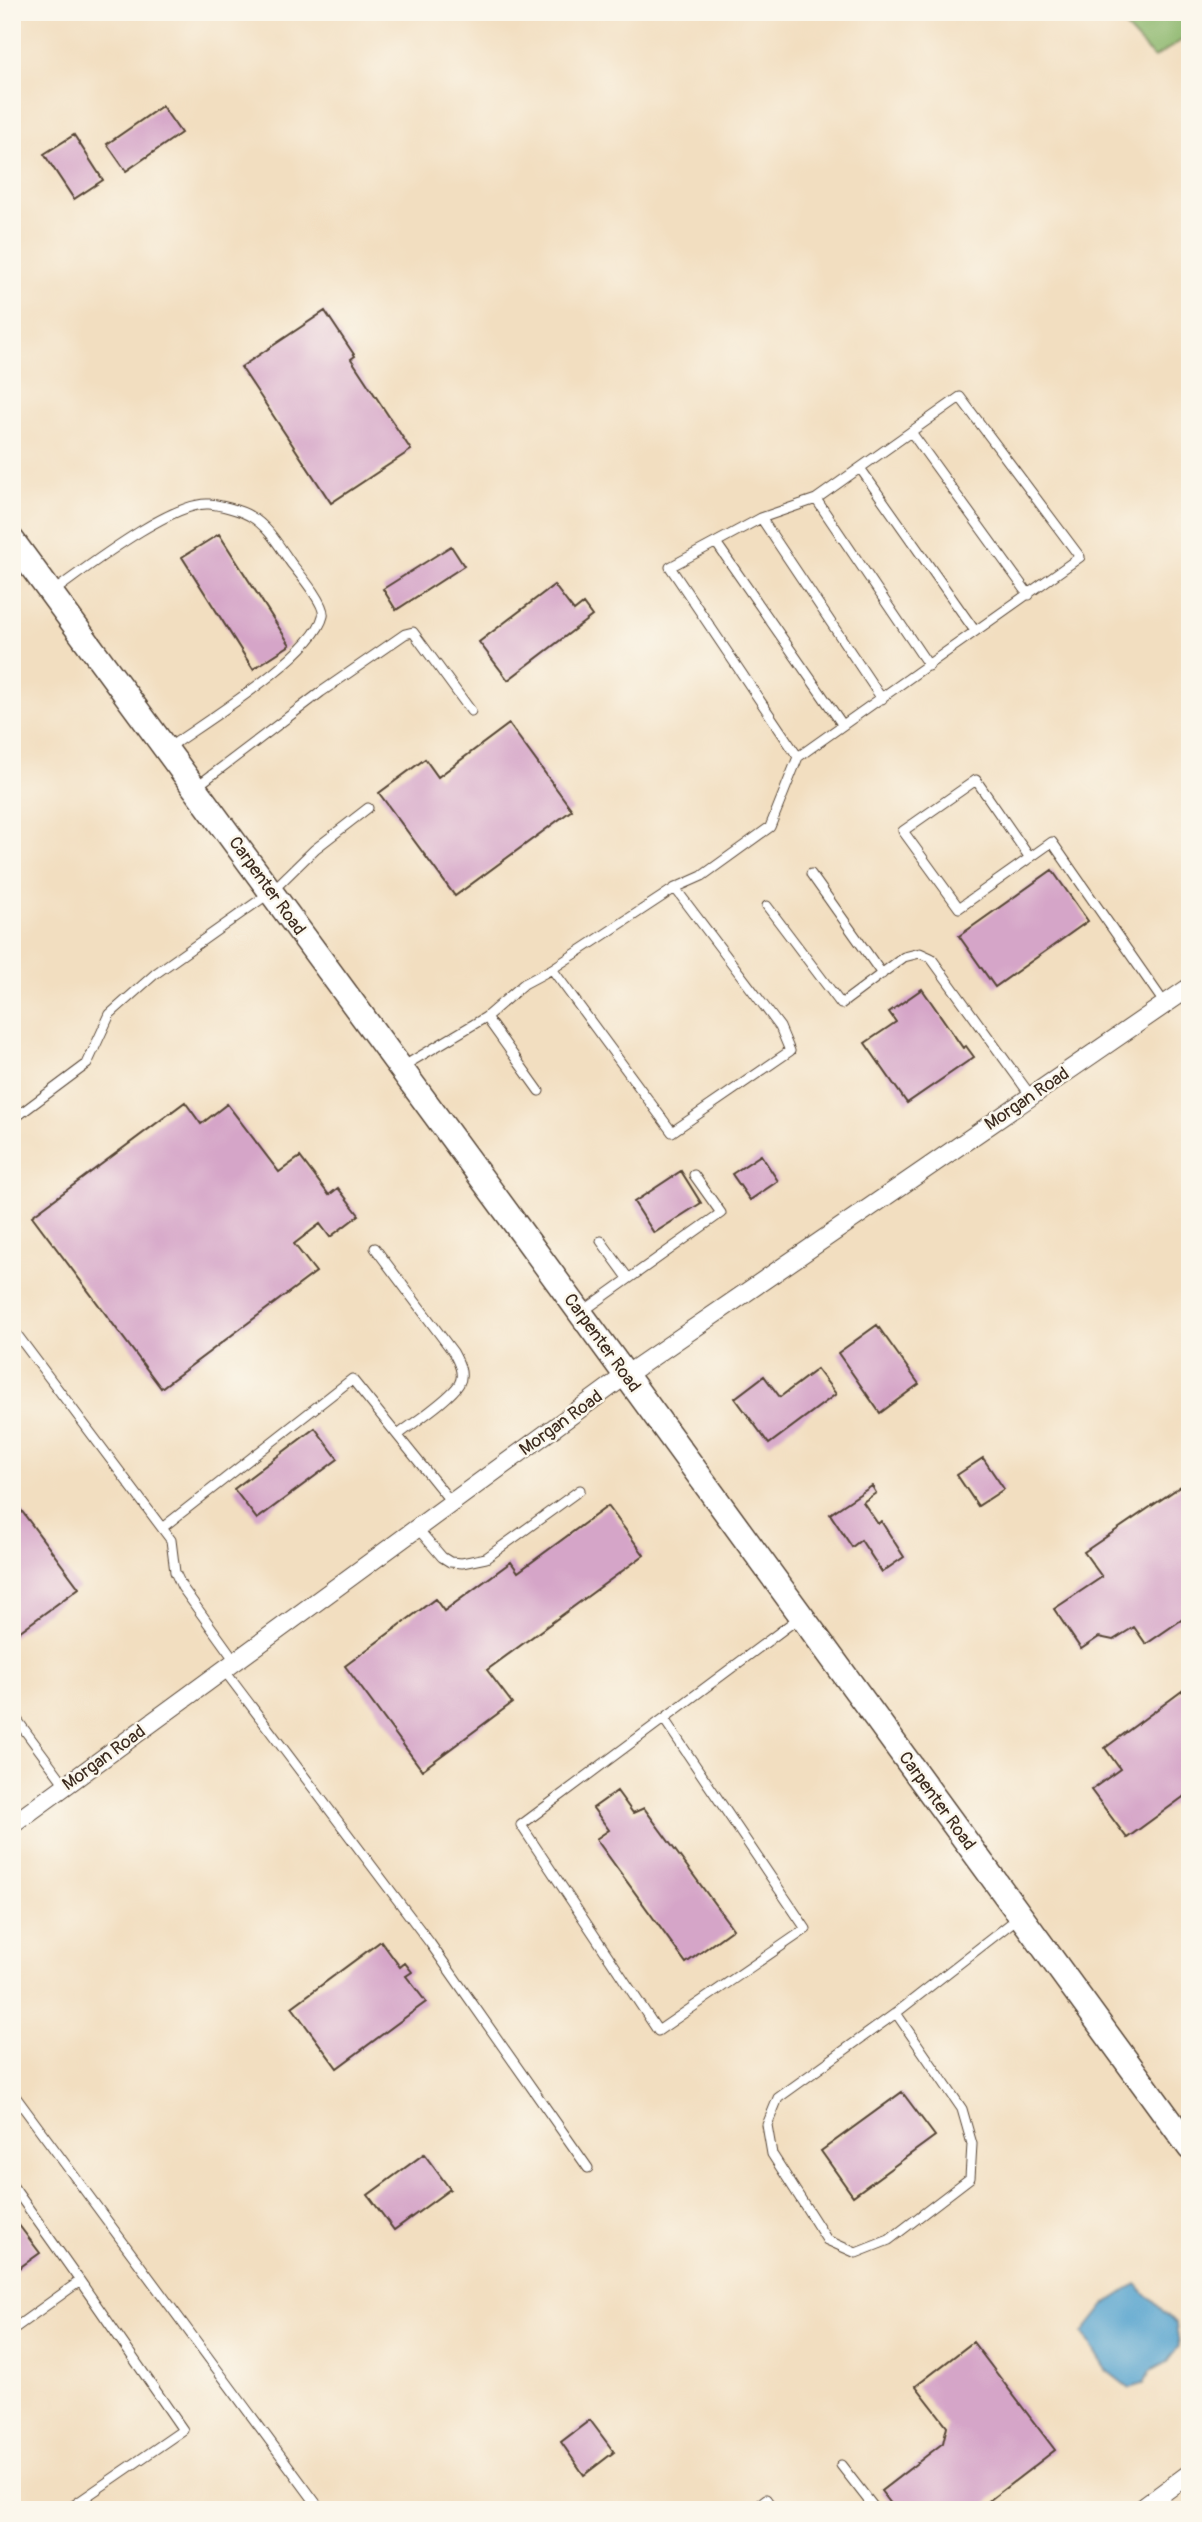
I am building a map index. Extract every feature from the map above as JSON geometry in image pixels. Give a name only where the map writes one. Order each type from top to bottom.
[{"type":"main road","name":"Carpenter Road","points":[[12,540],[1188,2141]]},
{"type":"street","name":"Morgan Road","points":[[12,1825],[626,1375],[1190,987]]},
{"type":"street","points":[[1140,2510],[1190,2473]]},
{"type":"lane","points":[[400,1067],[486,1017],[524,984],[552,969],[675,888],[702,876],[770,827],[798,757],[1080,557],[960,397],[816,499],[761,518],[670,567],[798,757]]},
{"type":"lane","points":[[911,432],[1029,595]]},
{"type":"lane","points":[[860,468],[975,631]]},
{"type":"lane","points":[[816,499],[929,666]]},
{"type":"lane","points":[[51,593],[118,544],[180,510],[208,503],[249,515],[267,529],[324,609],[323,617],[315,632],[286,665],[166,749]]},
{"type":"lane","points":[[761,518],[882,699]]},
{"type":"lane","points":[[717,544],[842,724]]},
{"type":"lane","points":[[194,788],[321,692],[405,634],[413,632],[471,711]]},
{"type":"lane","points":[[1030,858],[976,780],[903,831],[959,908],[1030,858],[1052,842],[1165,1004]]},
{"type":"lane","points":[[12,1120],[86,1064],[110,1014],[155,974],[271,892],[315,849],[368,808]]},
{"type":"lane","points":[[811,874],[881,974]]},
{"type":"lane","points":[[552,969],[672,1132],[790,1051],[780,1027],[675,888]]},
{"type":"lane","points":[[767,906],[841,1004],[904,957],[920,953],[931,958],[1031,1096]]},
{"type":"lane","points":[[486,1017],[539,1091]]},
{"type":"lane","points":[[581,1313],[720,1213],[694,1175]]},
{"type":"lane","points":[[601,1241],[628,1278]]},
{"type":"lane","points":[[375,1248],[453,1352],[461,1374],[460,1383],[447,1396],[398,1435]]},
{"type":"lane","points":[[12,1328],[172,1540],[175,1572],[230,1666],[588,2168]]},
{"type":"lane","points":[[162,1528],[352,1379],[452,1503]]},
{"type":"lane","points":[[418,1528],[442,1557],[450,1562],[462,1563],[486,1558],[580,1490]]},
{"type":"lane","points":[[664,1719],[806,1929],[658,2031],[521,1825],[801,1616]]},
{"type":"lane","points":[[12,1713],[66,1786]]},
{"type":"lane","points":[[896,2012],[962,2109],[972,2144],[970,2178],[889,2240],[856,2253],[827,2240],[772,2154],[767,2124],[778,2098],[1021,1916]]},
{"type":"lane","points":[[12,2092],[321,2510]]},
{"type":"lane","points":[[12,2186],[183,2430],[67,2510]]},
{"type":"lane","points":[[12,2330],[80,2280]]},
{"type":"lane","points":[[841,2465],[876,2510]]},
{"type":"lane","points":[[752,2510],[766,2499],[774,2510]]},
{"type":"green space","points":[[1111,12],[1190,12],[1190,35],[1154,58]]},
{"type":"water","points":[[1136,2284],[1176,2324],[1179,2346],[1167,2362],[1150,2371],[1144,2384],[1129,2388],[1106,2370],[1083,2333],[1106,2304]]},
{"type":"building","points":[[162,106],[181,133],[126,171],[107,144]]},
{"type":"building","points":[[74,135],[103,180],[74,199],[44,154]]},
{"type":"building","points":[[325,311],[355,356],[351,359],[411,450],[331,503],[241,367]]},
{"type":"building","points":[[219,534],[290,645],[253,669],[182,557]]},
{"type":"building","points":[[451,546],[464,566],[396,610],[383,589]]},
{"type":"building","points":[[554,585],[574,611],[583,604],[592,616],[508,680],[479,642]]},
{"type":"building","points":[[509,724],[572,810],[455,896],[379,793],[425,759],[438,777]]},
{"type":"building","points":[[1052,870],[1088,921],[995,987],[959,936]]},
{"type":"building","points":[[922,989],[963,1048],[966,1046],[974,1057],[907,1103],[865,1043],[896,1022],[889,1012]]},
{"type":"building","points":[[185,1102],[201,1124],[227,1104],[279,1172],[300,1157],[329,1195],[338,1188],[359,1215],[330,1237],[320,1224],[294,1244],[316,1272],[161,1388],[32,1216]]},
{"type":"building","points":[[761,1155],[778,1181],[750,1200],[732,1174]]},
{"type":"building","points":[[681,1171],[701,1203],[654,1233],[634,1202]]},
{"type":"building","points":[[877,1325],[919,1384],[880,1413],[838,1353]]},
{"type":"building","points":[[817,1369],[836,1394],[769,1444],[735,1398],[764,1376],[780,1397]]},
{"type":"building","points":[[315,1428],[338,1459],[257,1519],[234,1489]]},
{"type":"building","points":[[983,1458],[1004,1489],[978,1506],[957,1475]]},
{"type":"building","points":[[1190,1480],[1190,1614],[1146,1644],[1134,1627],[1113,1640],[1099,1637],[1081,1649],[1054,1609],[1102,1577],[1084,1552]]},
{"type":"building","points":[[872,1486],[876,1493],[863,1502],[878,1524],[881,1521],[904,1557],[882,1572],[861,1540],[852,1547],[830,1514]]},
{"type":"building","points":[[12,1498],[79,1588],[12,1637]]},
{"type":"building","points":[[608,1506],[644,1555],[487,1670],[512,1703],[422,1770],[345,1666],[435,1599],[444,1611],[511,1562],[518,1572]]},
{"type":"building","points":[[1190,1685],[1190,1792],[1127,1838],[1091,1790],[1120,1769],[1105,1748]]},
{"type":"building","points":[[617,1791],[633,1813],[644,1808],[733,1929],[686,1963],[596,1839],[609,1830],[593,1808]]},
{"type":"building","points":[[381,1941],[400,1967],[405,1963],[412,1972],[406,1976],[426,2002],[337,2068],[292,2007]]},
{"type":"building","points":[[902,2092],[935,2136],[853,2196],[821,2151]]},
{"type":"building","points":[[424,2154],[450,2189],[394,2230],[368,2195]]},
{"type":"building","points":[[12,2216],[40,2253],[12,2273]]},
{"type":"building","points":[[973,2342],[1055,2450],[977,2510],[896,2510],[881,2491],[943,2443],[947,2426],[916,2386]]},
{"type":"building","points":[[590,2420],[614,2452],[584,2475],[561,2442]]}]
